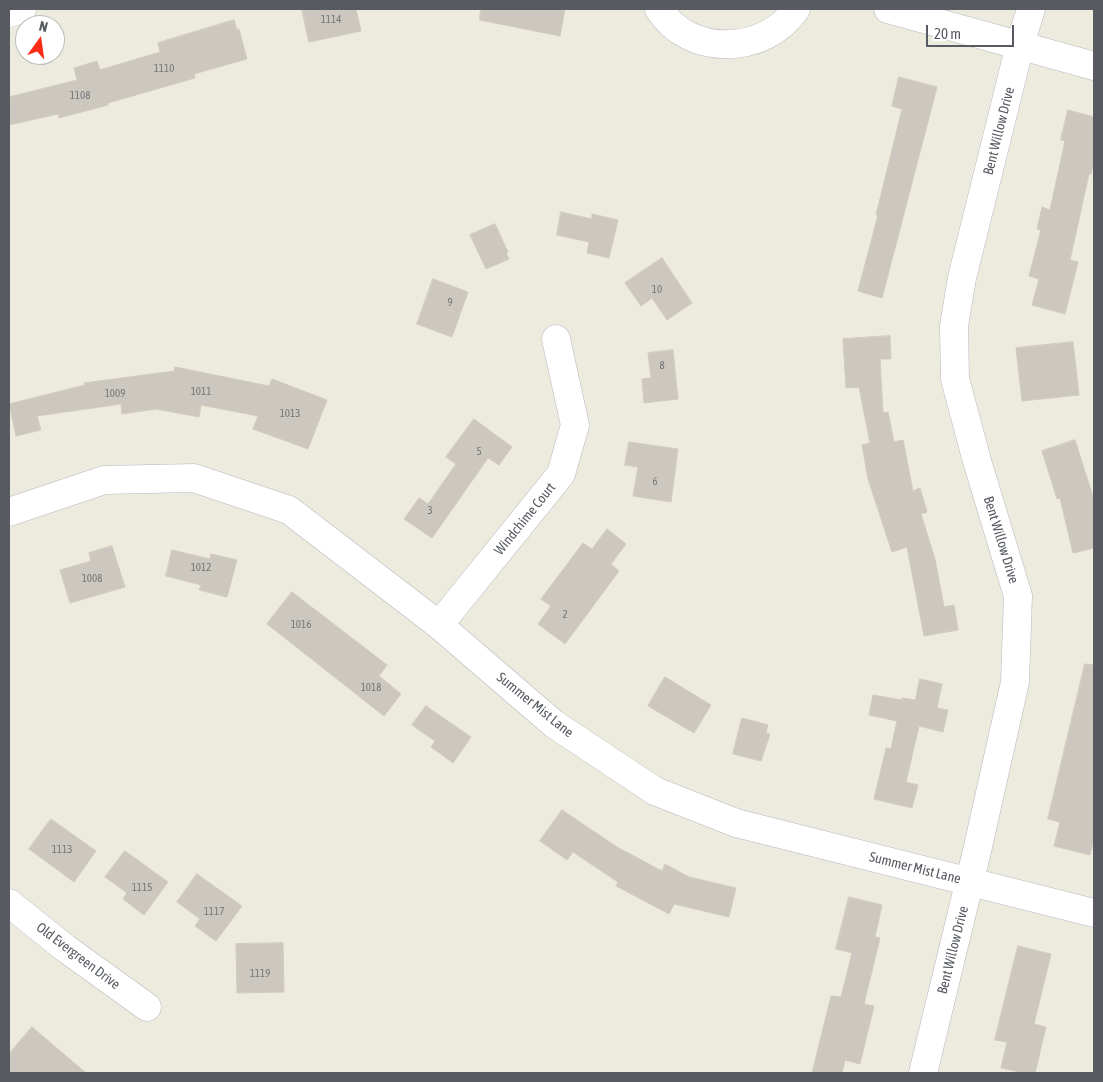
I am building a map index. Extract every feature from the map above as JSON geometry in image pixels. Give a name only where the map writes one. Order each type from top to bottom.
[{"type":"street","points":[[9,12],[22,9]]},
{"type":"street","points":[[659,9],[664,16],[685,34],[712,44],[740,44],[767,36],[789,18],[796,9]]},
{"type":"street","points":[[888,9],[1094,66]]},
{"type":"street","name":"Bent Willow Drive","points":[[922,1073],[970,882],[1015,682],[1018,596],[977,462],[955,379],[954,326],[962,278],[1020,45],[1031,9]]},
{"type":"street","name":"Windchime Court","points":[[439,625],[561,474],[575,424],[556,339]]},
{"type":"street","name":"Summer Mist Lane","points":[[9,512],[104,480],[194,478],[288,510],[439,625],[554,724],[655,791],[736,823],[1094,912]]},
{"type":"street","name":"Old Evergreen Drive","points":[[9,903],[65,948],[147,1007]]},
{"type":"building","points":[[302,9],[356,9],[361,31],[309,42]]},
{"type":"building","points":[[481,9],[565,9],[560,36],[480,20]]},
{"type":"building","points":[[234,20],[237,30],[239,29],[247,59],[194,74],[195,78],[108,103],[108,105],[59,118],[58,114],[9,125],[9,97],[77,80],[74,68],[97,61],[100,70],[160,52],[158,43]]},
{"type":"building","points":[[899,77],[937,87],[882,298],[858,291],[878,215],[876,215],[902,109],[892,106]]},
{"type":"building","points":[[1068,110],[1094,117],[1094,161],[1091,174],[1089,174],[1070,260],[1078,262],[1065,314],[1032,305],[1039,279],[1029,276],[1041,230],[1037,229],[1042,207],[1050,210],[1065,141],[1061,140]]},
{"type":"building","points":[[561,212],[592,219],[592,214],[618,220],[609,258],[587,253],[589,242],[557,235]]},
{"type":"building","points":[[495,224],[508,252],[506,253],[509,259],[486,269],[470,235]]},
{"type":"building","points":[[662,258],[692,303],[667,320],[652,298],[641,306],[625,283]]},
{"type":"building","points":[[433,279],[468,292],[452,337],[417,324]]},
{"type":"building","points":[[890,336],[891,359],[880,359],[883,413],[888,412],[894,442],[903,440],[913,491],[920,488],[927,512],[921,514],[935,559],[944,607],[954,605],[958,630],[924,636],[907,547],[892,552],[868,479],[862,445],[870,443],[859,387],[846,388],[843,339]]},
{"type":"building","points":[[1073,342],[1079,395],[1022,401],[1016,348]]},
{"type":"building","points":[[673,350],[678,399],[644,403],[642,379],[651,378],[648,353]]},
{"type":"building","points":[[175,367],[269,386],[272,379],[327,400],[308,449],[253,429],[258,416],[201,405],[199,417],[156,409],[122,414],[121,404],[37,416],[41,430],[16,436],[9,404],[85,385],[84,383],[174,371]]},
{"type":"building","points":[[474,419],[512,447],[499,465],[488,458],[432,538],[404,519],[419,498],[428,504],[456,464],[446,457]]},
{"type":"building","points":[[1075,440],[1094,500],[1094,548],[1073,553],[1060,498],[1057,499],[1042,451]]},
{"type":"building","points":[[629,442],[678,449],[671,502],[633,496],[638,467],[625,465]]},
{"type":"building","points":[[607,529],[626,544],[611,564],[619,571],[565,644],[538,624],[551,606],[541,599],[583,543],[592,549]]},
{"type":"building","points":[[112,546],[125,587],[70,603],[60,570],[91,561],[89,553]]},
{"type":"building","points":[[172,550],[210,559],[211,554],[237,560],[227,597],[199,590],[201,585],[166,576]]},
{"type":"building","points":[[292,592],[387,665],[379,676],[401,694],[384,716],[267,624]]},
{"type":"building","points":[[1085,664],[1094,665],[1094,838],[1090,855],[1054,846],[1060,822],[1048,819]]},
{"type":"building","points":[[665,677],[711,705],[694,733],[648,706]]},
{"type":"building","points":[[920,679],[942,684],[937,708],[948,710],[943,732],[919,726],[906,782],[918,785],[912,808],[874,799],[886,748],[891,749],[897,721],[869,715],[873,695],[902,700],[902,698],[915,700]]},
{"type":"building","points":[[426,706],[471,737],[453,763],[431,747],[435,741],[412,725]]},
{"type":"building","points":[[742,718],[768,725],[766,733],[770,734],[761,761],[733,754]]},
{"type":"building","points":[[562,810],[617,847],[662,871],[665,864],[689,877],[736,888],[729,917],[674,904],[669,914],[616,886],[618,882],[573,852],[567,860],[540,841]]},
{"type":"building","points":[[51,819],[96,851],[74,882],[29,849]]},
{"type":"building","points":[[125,851],[168,882],[144,915],[123,899],[127,893],[105,877]]},
{"type":"building","points":[[197,874],[242,906],[216,941],[195,926],[200,919],[177,902]]},
{"type":"building","points":[[849,897],[882,905],[875,937],[880,938],[864,1004],[874,1006],[860,1064],[845,1060],[842,1073],[812,1073],[831,996],[841,997],[852,953],[836,949]]},
{"type":"building","points":[[283,943],[284,992],[237,993],[236,944]]},
{"type":"building","points":[[1018,946],[1051,954],[1034,1024],[1046,1027],[1035,1073],[1001,1068],[1007,1042],[995,1040]]},
{"type":"building","points":[[32,1027],[86,1073],[9,1073],[9,1054]]}]
